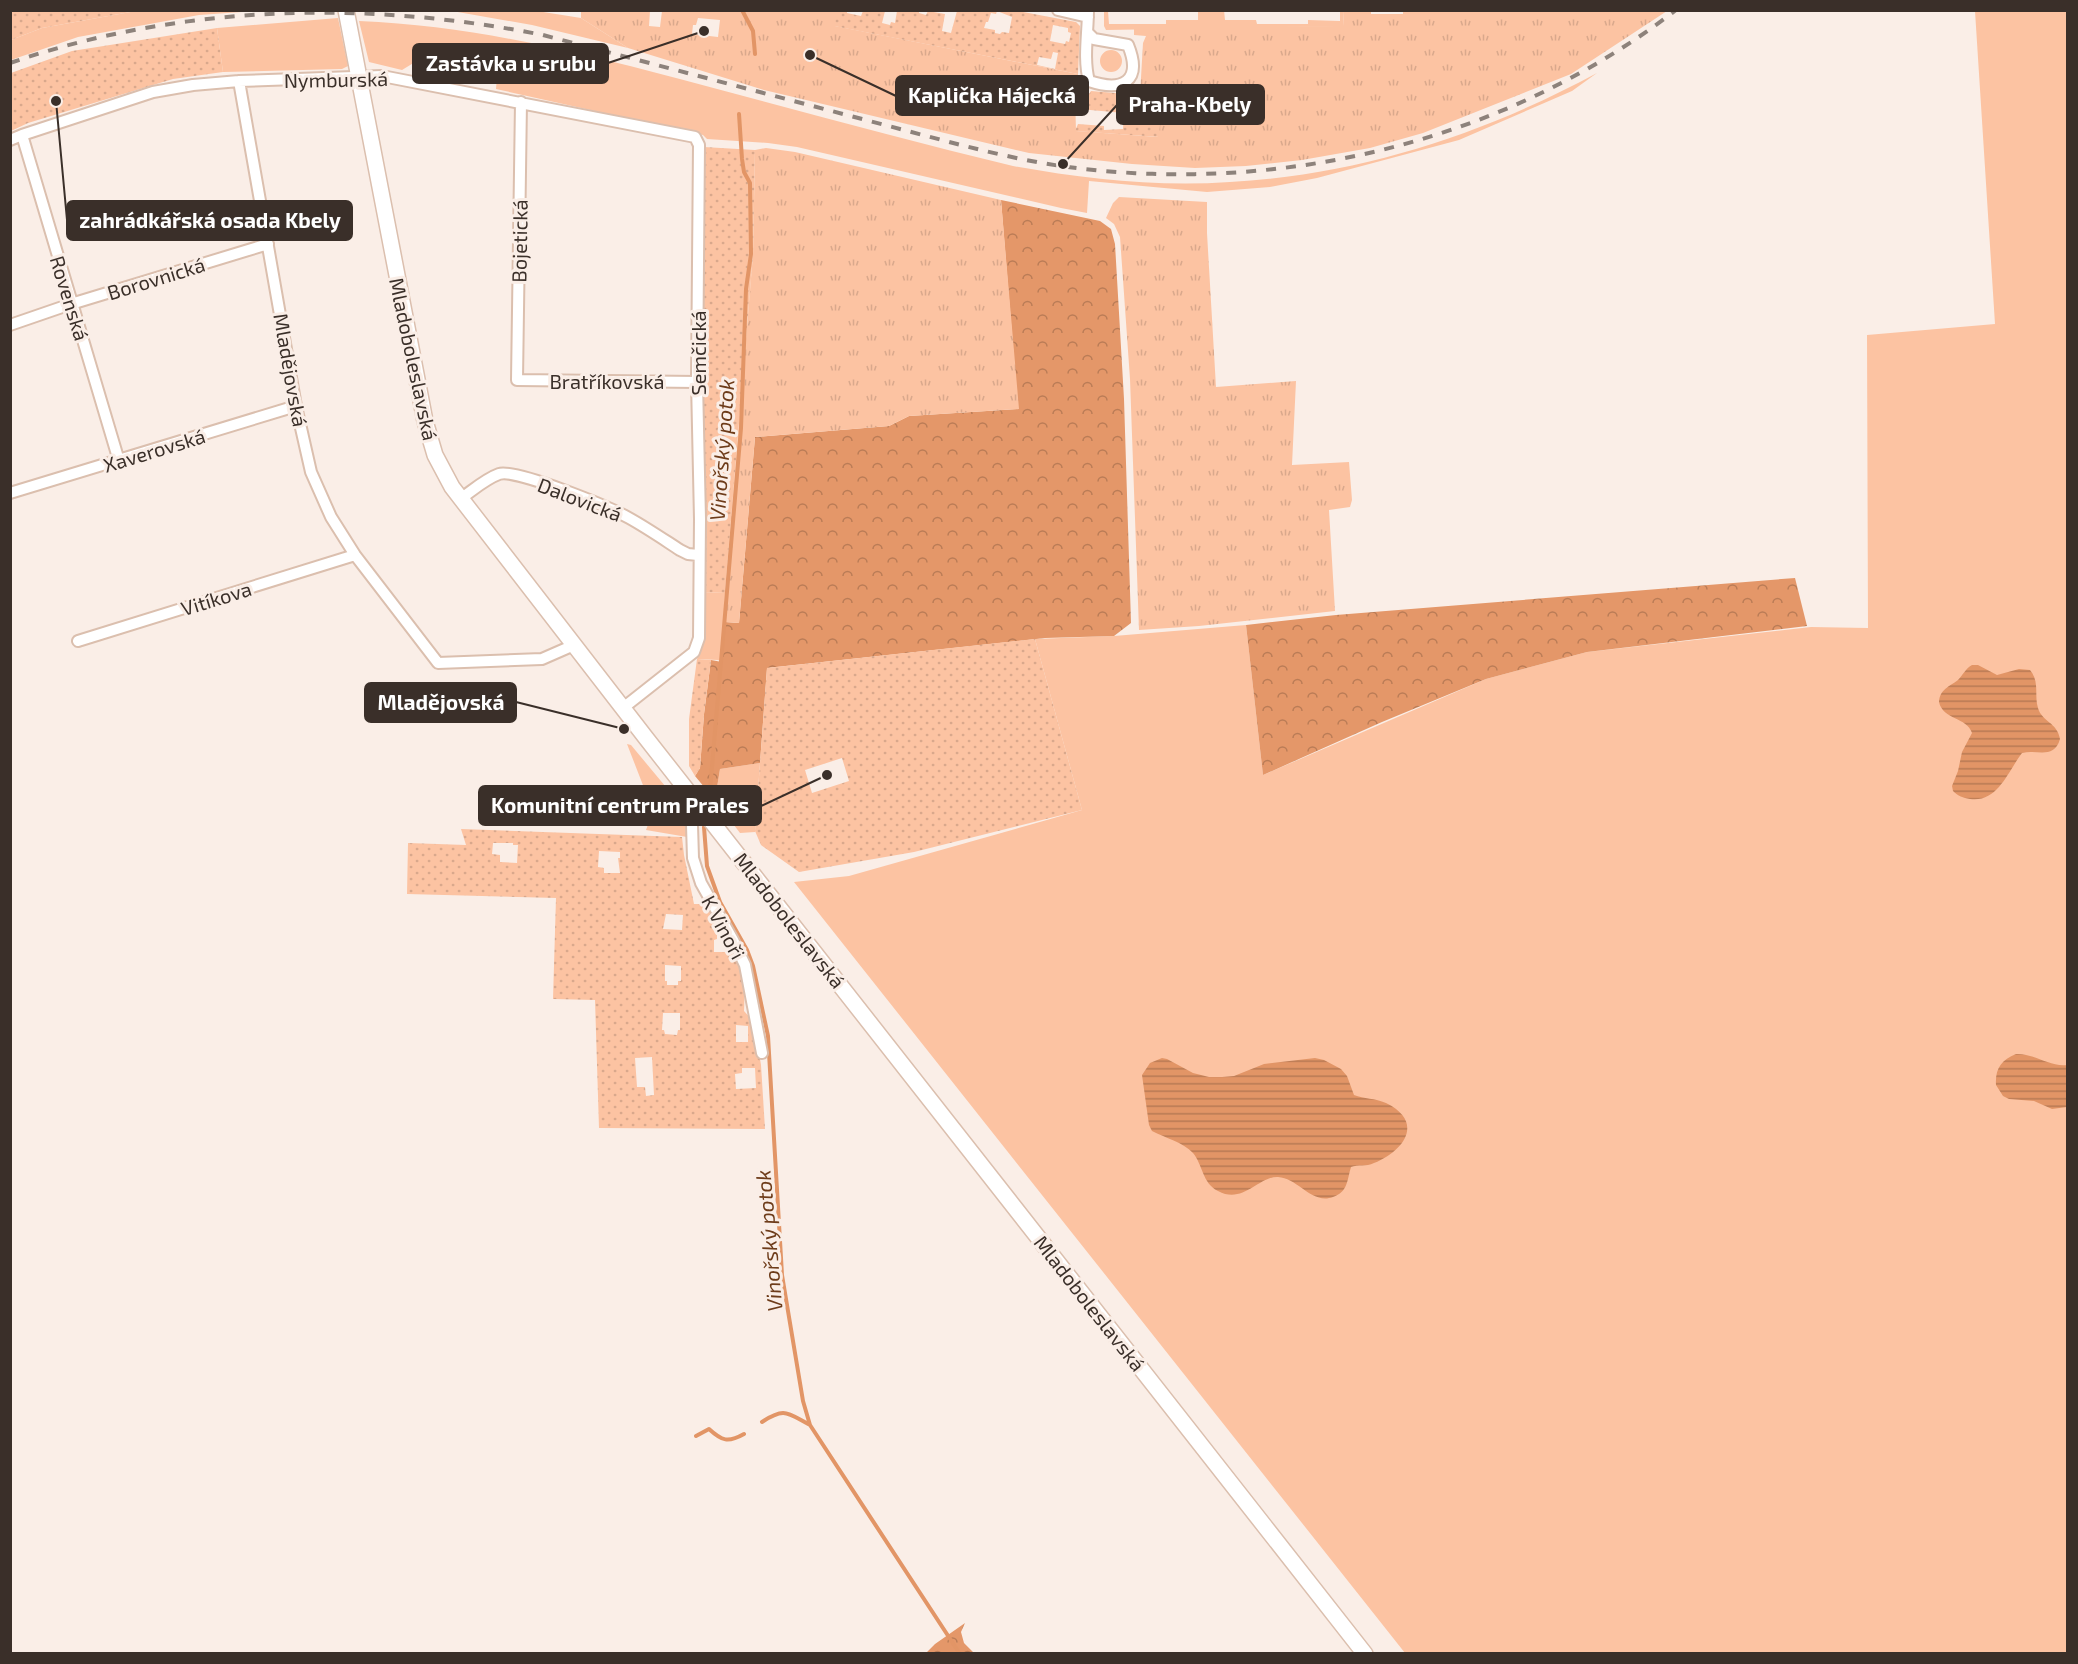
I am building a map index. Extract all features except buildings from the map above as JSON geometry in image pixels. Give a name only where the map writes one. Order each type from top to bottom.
[{"type":"main road","name":"Mladoboleslavská","points":[[346,10],[428,434],[444,474],[460,499],[623,708],[1365,1653]]},
{"type":"street","points":[[1058,10],[1088,14],[1087,73],[1089,81],[1106,86],[1119,86],[1130,78],[1133,63],[1128,45],[1094,39],[1088,33]]},
{"type":"street","name":"Nymburská","points":[[10,140],[153,92],[193,85],[239,81],[394,76],[695,137],[699,142]]},
{"type":"street","name":"Mladějovská","points":[[239,81],[296,406],[311,472],[331,517],[355,555],[438,663],[542,659],[574,645]]},
{"type":"street","name":"Bojetická","points":[[517,380],[521,102]]},
{"type":"street","name":"Rovenská","points":[[22,135],[119,461]]},
{"type":"street","name":"Semčická","points":[[623,708],[694,652],[699,638],[700,519],[697,382],[699,142]]},
{"type":"street","name":"Borovnická","points":[[10,325],[268,244]]},
{"type":"street","name":"Bratříkovská","points":[[517,380],[697,382]]},
{"type":"street","name":"Xaverovská","points":[[10,493],[296,406]]},
{"type":"street","name":"Dalovická","points":[[460,499],[500,473],[548,485],[609,508],[630,518],[680,550],[698,555]]},
{"type":"street","name":"Vitíkova","points":[[78,641],[355,555]]},
{"type":"street","name":"K Vinoři","points":[[698,802],[692,825],[693,858],[701,883],[745,965],[762,1053]]},
{"type":"green space","points":[[11,10],[136,11],[42,28],[11,40]]},
{"type":"green space","points":[[1224,10],[1225,20],[1256,20],[1257,24],[1308,24],[1308,20],[1340,21],[1340,11],[1344,11],[1343,26],[1106,30],[1104,26],[1104,11],[1108,11],[1109,24],[1166,24],[1166,20],[1198,20],[1198,11]]},
{"type":"green space","points":[[1344,10],[1371,11],[1371,14],[1403,14],[1403,10],[1667,11],[1571,74],[1423,133],[1370,148],[1302,160],[1246,166],[1195,168],[1029,153],[764,90],[628,48],[581,18],[581,11],[650,11],[649,26],[660,27],[662,11],[834,11],[835,26],[1078,74],[1075,95],[1076,131],[1158,137],[1162,97],[1140,95],[1143,43],[1146,36],[1134,35],[1134,27],[1343,26]],"holes":[[[698,18],[720,20],[718,37],[692,34],[693,25],[696,25]]]},
{"type":"green space","points":[[136,11],[257,11],[199,15],[78,37],[11,60],[11,40],[42,28]]},
{"type":"green space","points":[[452,11],[537,11],[581,18],[628,48],[532,25]]},
{"type":"green space","points":[[834,11],[847,11],[847,13],[861,16],[863,11],[885,11],[882,23],[890,25],[891,22],[895,23],[897,11],[919,11],[926,15],[928,11],[945,14],[942,31],[951,33],[957,11],[997,11],[1018,11],[1076,22],[1080,26],[1078,74],[834,26]],"holes":[[[997,11],[1012,17],[1009,33],[1000,34],[995,33],[995,30],[984,28],[991,13],[996,14]],[[1053,25],[1068,28],[1068,32],[1071,33],[1069,42],[1066,41],[1065,44],[1050,41]],[[1053,52],[1058,53],[1055,69],[1037,65],[1039,57],[1051,59]]]},
{"type":"green space","points":[[1975,11],[2067,11],[2067,1653],[1405,1653],[794,882],[849,876],[1082,810],[1035,639],[1114,636],[1246,625],[1263,775],[1486,679],[1587,652],[1811,627],[1868,628],[1867,335],[1995,324]]},
{"type":"green space","points":[[338,18],[348,66],[342,69],[223,72],[217,28]]},
{"type":"green space","points":[[359,21],[448,29],[534,44],[620,63],[1013,166],[1067,175],[1148,183],[1230,182],[1278,178],[1373,161],[1420,148],[1510,115],[1597,73],[1572,91],[1459,140],[1317,178],[1270,187],[1207,192],[1089,181],[1087,213],[797,147],[707,139],[703,135],[496,89],[499,52],[442,45],[440,58],[420,59],[402,70],[369,62]]},
{"type":"green space","points":[[217,28],[223,72],[173,79],[28,123],[11,131],[11,73],[72,51]]},
{"type":"green space","points":[[1111,50],[1119,53],[1122,61],[1119,69],[1111,72],[1103,69],[1100,61],[1103,53]]},
{"type":"green space","points":[[1091,91],[1162,97],[1159,137],[1075,131],[1078,124],[1104,126],[1104,130],[1123,129],[1124,113],[1079,109]]},
{"type":"green space","points":[[704,147],[755,150],[753,254],[725,593],[703,592]]},
{"type":"green space","points":[[766,148],[795,152],[1001,200],[1019,409],[909,416],[889,426],[755,437],[739,623],[725,622],[725,593],[753,254],[755,150]]},
{"type":"green space","points":[[1119,197],[1207,202],[1216,387],[1296,381],[1292,465],[1349,462],[1352,500],[1350,507],[1329,510],[1335,611],[1199,626],[1139,630],[1130,379],[1120,237],[1114,224],[1106,218],[1113,203]]},
{"type":"green space","points":[[1001,200],[1100,221],[1111,229],[1115,244],[1124,399],[1131,623],[1114,636],[1045,638],[767,668],[760,763],[720,769],[715,800],[695,776],[700,768],[711,660],[722,662],[725,622],[739,623],[755,437],[889,426],[909,416],[1018,409]]},
{"type":"green space","points":[[1795,578],[1807,626],[1587,652],[1486,679],[1263,775],[1246,625],[1336,615]]},
{"type":"green space","points":[[703,592],[725,593],[722,662],[697,659],[703,646]]},
{"type":"green space","points":[[1035,639],[1082,810],[914,852],[799,872],[761,845],[755,831],[767,668]],"holes":[[[842,758],[849,781],[812,793],[805,770]]]},
{"type":"green space","points":[[697,659],[711,660],[700,768],[695,776],[689,766],[689,719]]},
{"type":"green space","points":[[627,744],[631,745],[690,816],[687,837],[646,830],[653,811]]},
{"type":"green space","points":[[760,763],[755,832],[740,833],[715,800],[720,769]]},
{"type":"green space","points":[[461,829],[682,837],[694,904],[708,904],[726,935],[724,936],[724,932],[717,933],[717,939],[714,940],[714,952],[730,952],[730,942],[740,966],[743,979],[744,1011],[754,1022],[761,1065],[765,1129],[599,1128],[595,1000],[553,999],[556,898],[407,894],[408,843],[466,845]],"holes":[[[493,843],[518,845],[517,863],[500,862],[500,855],[492,854]],[[599,851],[620,852],[620,858],[618,858],[620,873],[604,873],[604,868],[598,867]],[[666,914],[683,915],[682,930],[663,929]],[[665,965],[681,966],[681,981],[678,981],[678,985],[667,985],[665,981]],[[663,1013],[680,1013],[680,1030],[677,1035],[665,1034],[662,1030]],[[736,1025],[748,1026],[748,1042],[736,1042]],[[652,1057],[654,1095],[646,1096],[645,1087],[637,1087],[635,1058]],[[742,1068],[755,1068],[756,1088],[736,1089],[735,1074],[742,1073]]]},
{"type":"green space","points":[[965,1623],[961,1632],[964,1643],[974,1653],[926,1653],[935,1644]]},
{"type":"shaded area","points":[[1972,665],[1978,665],[1997,675],[2019,669],[2030,670],[2035,679],[2040,713],[2056,729],[2060,739],[2054,749],[2049,752],[2022,753],[1995,791],[1980,799],[1965,798],[1953,791],[1952,786],[1962,752],[1972,733],[1965,724],[1945,712],[1939,702],[1943,691],[1958,680]]},
{"type":"shaded area","points":[[2016,1054],[2067,1065],[2067,1107],[2052,1109],[2034,1101],[2009,1099],[2003,1096],[1996,1085],[1998,1070],[2006,1059]]},
{"type":"shaded area","points":[[1162,1058],[1193,1073],[1209,1077],[1234,1076],[1264,1064],[1315,1058],[1324,1060],[1341,1069],[1347,1076],[1354,1095],[1382,1101],[1398,1111],[1405,1119],[1406,1136],[1401,1144],[1385,1158],[1371,1164],[1351,1167],[1344,1189],[1333,1197],[1318,1197],[1285,1178],[1278,1177],[1235,1195],[1227,1194],[1213,1188],[1189,1149],[1152,1131],[1149,1125],[1142,1075],[1150,1063]]},
{"type":"waterway","name":"Vinořský potok","points":[[742,10],[753,31],[755,54]]},
{"type":"waterway","name":"Vinořský potok","points":[[710,790],[741,428],[746,289],[751,254],[750,183],[744,172],[739,114]]},
{"type":"waterway","name":"Vinořský potok","points":[[704,827],[707,866],[720,902],[747,950],[753,966],[768,1036],[782,1275],[803,1401],[810,1425],[960,1654]]},
{"type":"waterway","points":[[762,1422],[776,1414],[786,1413],[810,1425]]},
{"type":"waterway","points":[[696,1436],[709,1429],[729,1440],[744,1434]]},
{"type":"railway","points":[[10,63],[75,43],[141,29],[207,19],[275,14],[342,13],[410,16],[543,35],[1026,160],[1068,167],[1148,174],[1229,173],[1309,164],[1388,148],[1465,125],[1539,94],[1610,56],[1676,10]]},
{"type":"place","name":"Zastávka u srubu","points":[[704,31]]},
{"type":"place","name":"Kaplička Hájecká","points":[[810,55]]},
{"type":"place","name":"zahrádkářská osada Kbely","points":[[56,101]]},
{"type":"place","name":"Praha-Kbely","points":[[1063,164]]},
{"type":"place","name":"Mladějovská","points":[[624,729]]},
{"type":"place","name":"Komunitní centrum Prales","points":[[827,775]]}]
